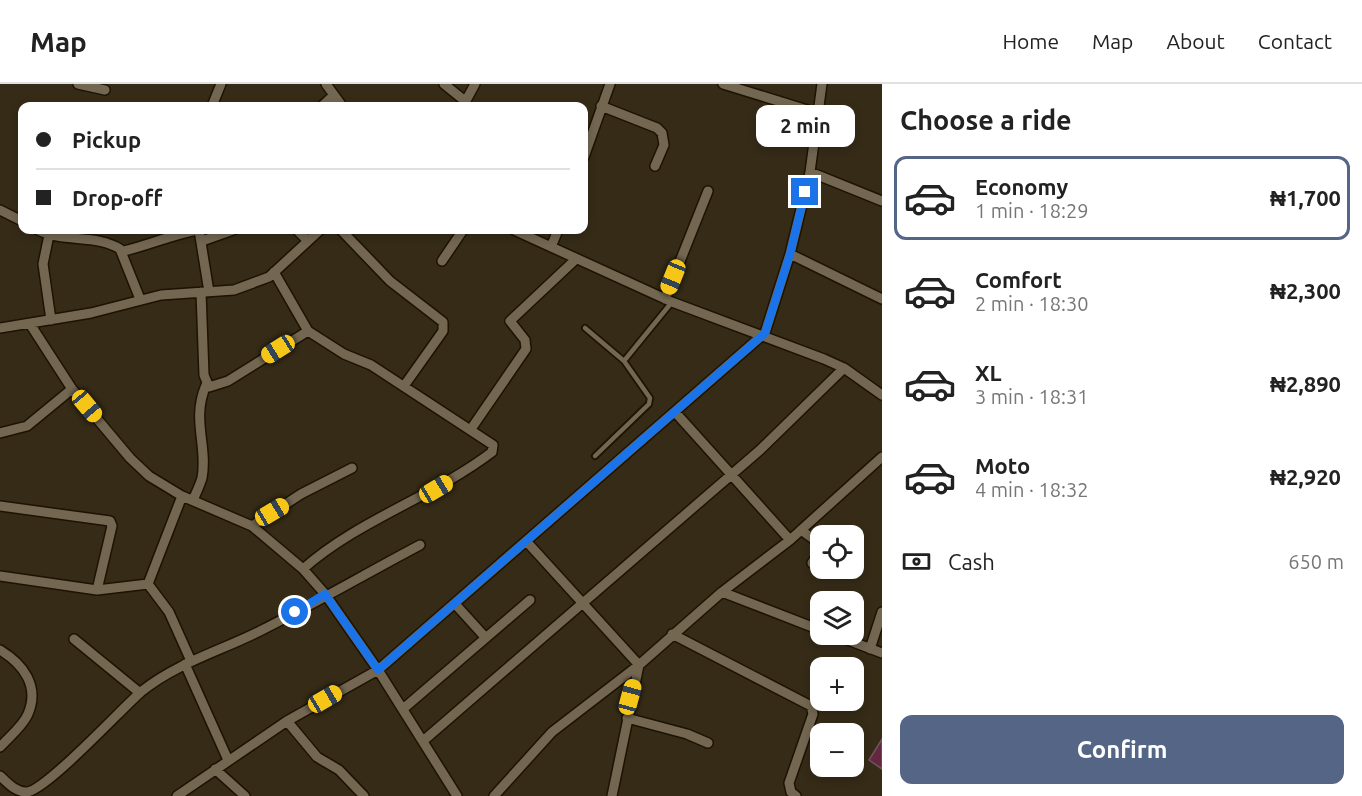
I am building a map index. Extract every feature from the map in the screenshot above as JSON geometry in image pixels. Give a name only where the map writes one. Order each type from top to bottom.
[{"type":"street","points":[[78,84],[105,90]]},
{"type":"street","points":[[214,102],[221,84]]},
{"type":"street","points":[[326,84],[339,102]]},
{"type":"street","points":[[444,84],[462,102]]},
{"type":"street","points":[[465,102],[475,84]]},
{"type":"street","points":[[588,146],[610,84]]},
{"type":"street","points":[[723,84],[817,113]]},
{"type":"street","points":[[177,796],[286,722],[378,670],[456,605],[761,336],[767,328],[790,254],[810,172],[822,84]]},
{"type":"street","points":[[326,102],[334,95]]},
{"type":"street","points":[[602,106],[657,128],[662,133],[664,145],[655,166]]},
{"type":"street","points":[[810,172],[882,201]]},
{"type":"street","points":[[668,301],[708,190]]},
{"type":"street","points":[[0,210],[18,219]]},
{"type":"street","points":[[51,320],[43,264],[49,235],[71,234],[115,245],[124,251],[140,299]]},
{"type":"street","points":[[124,251],[176,234]]},
{"type":"street","points":[[193,500],[202,478],[198,415],[199,401],[207,385],[204,375],[205,292],[202,241],[199,234]]},
{"type":"street","points":[[202,241],[222,234]]},
{"type":"street","points":[[301,234],[308,240]]},
{"type":"street","points":[[0,328],[91,313],[140,299],[234,290],[262,280],[274,272],[315,234]]},
{"type":"street","points":[[345,234],[390,281],[443,321],[443,331],[404,386]]},
{"type":"street","points":[[442,261],[460,234]]},
{"type":"street","points":[[523,234],[668,301],[844,368],[882,395]]},
{"type":"street","points":[[551,247],[556,234]]},
{"type":"street","points":[[790,254],[882,299]]},
{"type":"street","points":[[471,429],[526,349],[525,340],[511,326],[510,321],[576,259]]},
{"type":"street","points":[[274,272],[308,331],[344,354],[371,365],[491,442],[492,452],[465,473],[331,548],[303,569]]},
{"type":"street","points":[[30,324],[72,389],[130,458],[149,476],[182,496],[252,526],[303,569],[325,594],[378,670],[457,796]]},
{"type":"street","points":[[207,385],[213,386],[228,381],[308,331]]},
{"type":"street","points":[[423,741],[760,450],[844,368]]},
{"type":"street","points":[[0,433],[27,426],[72,389]]},
{"type":"street","points":[[675,412],[790,540]]},
{"type":"street","points":[[495,796],[552,732],[639,665],[722,592],[790,540],[882,457]]},
{"type":"street","points":[[252,526],[301,494],[352,468]]},
{"type":"street","points":[[148,584],[182,496]]},
{"type":"street","points":[[0,506],[110,521],[112,526],[98,590]]},
{"type":"street","points":[[801,530],[810,537]]},
{"type":"street","points":[[527,542],[639,665]]},
{"type":"street","points":[[0,776],[11,787],[26,792],[40,786],[140,693],[188,662],[258,632],[420,545]]},
{"type":"street","points":[[0,576],[98,590],[148,584]]},
{"type":"street","points":[[148,584],[169,612],[228,760]]},
{"type":"street","points":[[722,592],[810,626]]},
{"type":"street","points":[[403,709],[530,600]]},
{"type":"street","points":[[456,605],[485,637]]},
{"type":"street","points":[[870,650],[882,612]]},
{"type":"street","points":[[672,634],[811,706],[813,714],[789,783],[791,792],[796,796]]},
{"type":"street","points":[[74,639],[140,693]]},
{"type":"street","points":[[858,645],[882,653]]},
{"type":"street","points":[[0,650],[23,668],[32,692],[28,715],[0,747]]},
{"type":"street","points":[[612,796],[639,665]]},
{"type":"street","points":[[627,718],[687,734],[708,743]]},
{"type":"street","points":[[286,722],[317,757],[339,770],[364,796]]},
{"type":"street","points":[[215,769],[245,796]]},
{"type":"lane","points":[[624,361],[668,301]]},
{"type":"lane","points":[[585,328],[624,361],[647,393],[649,404],[595,456]]},
{"type":"building","points":[[882,739],[882,769],[869,760]]},
{"type":"route","points":[[295,612],[325,594],[378,670],[456,605],[765,333],[790,254],[805,192]]}]
